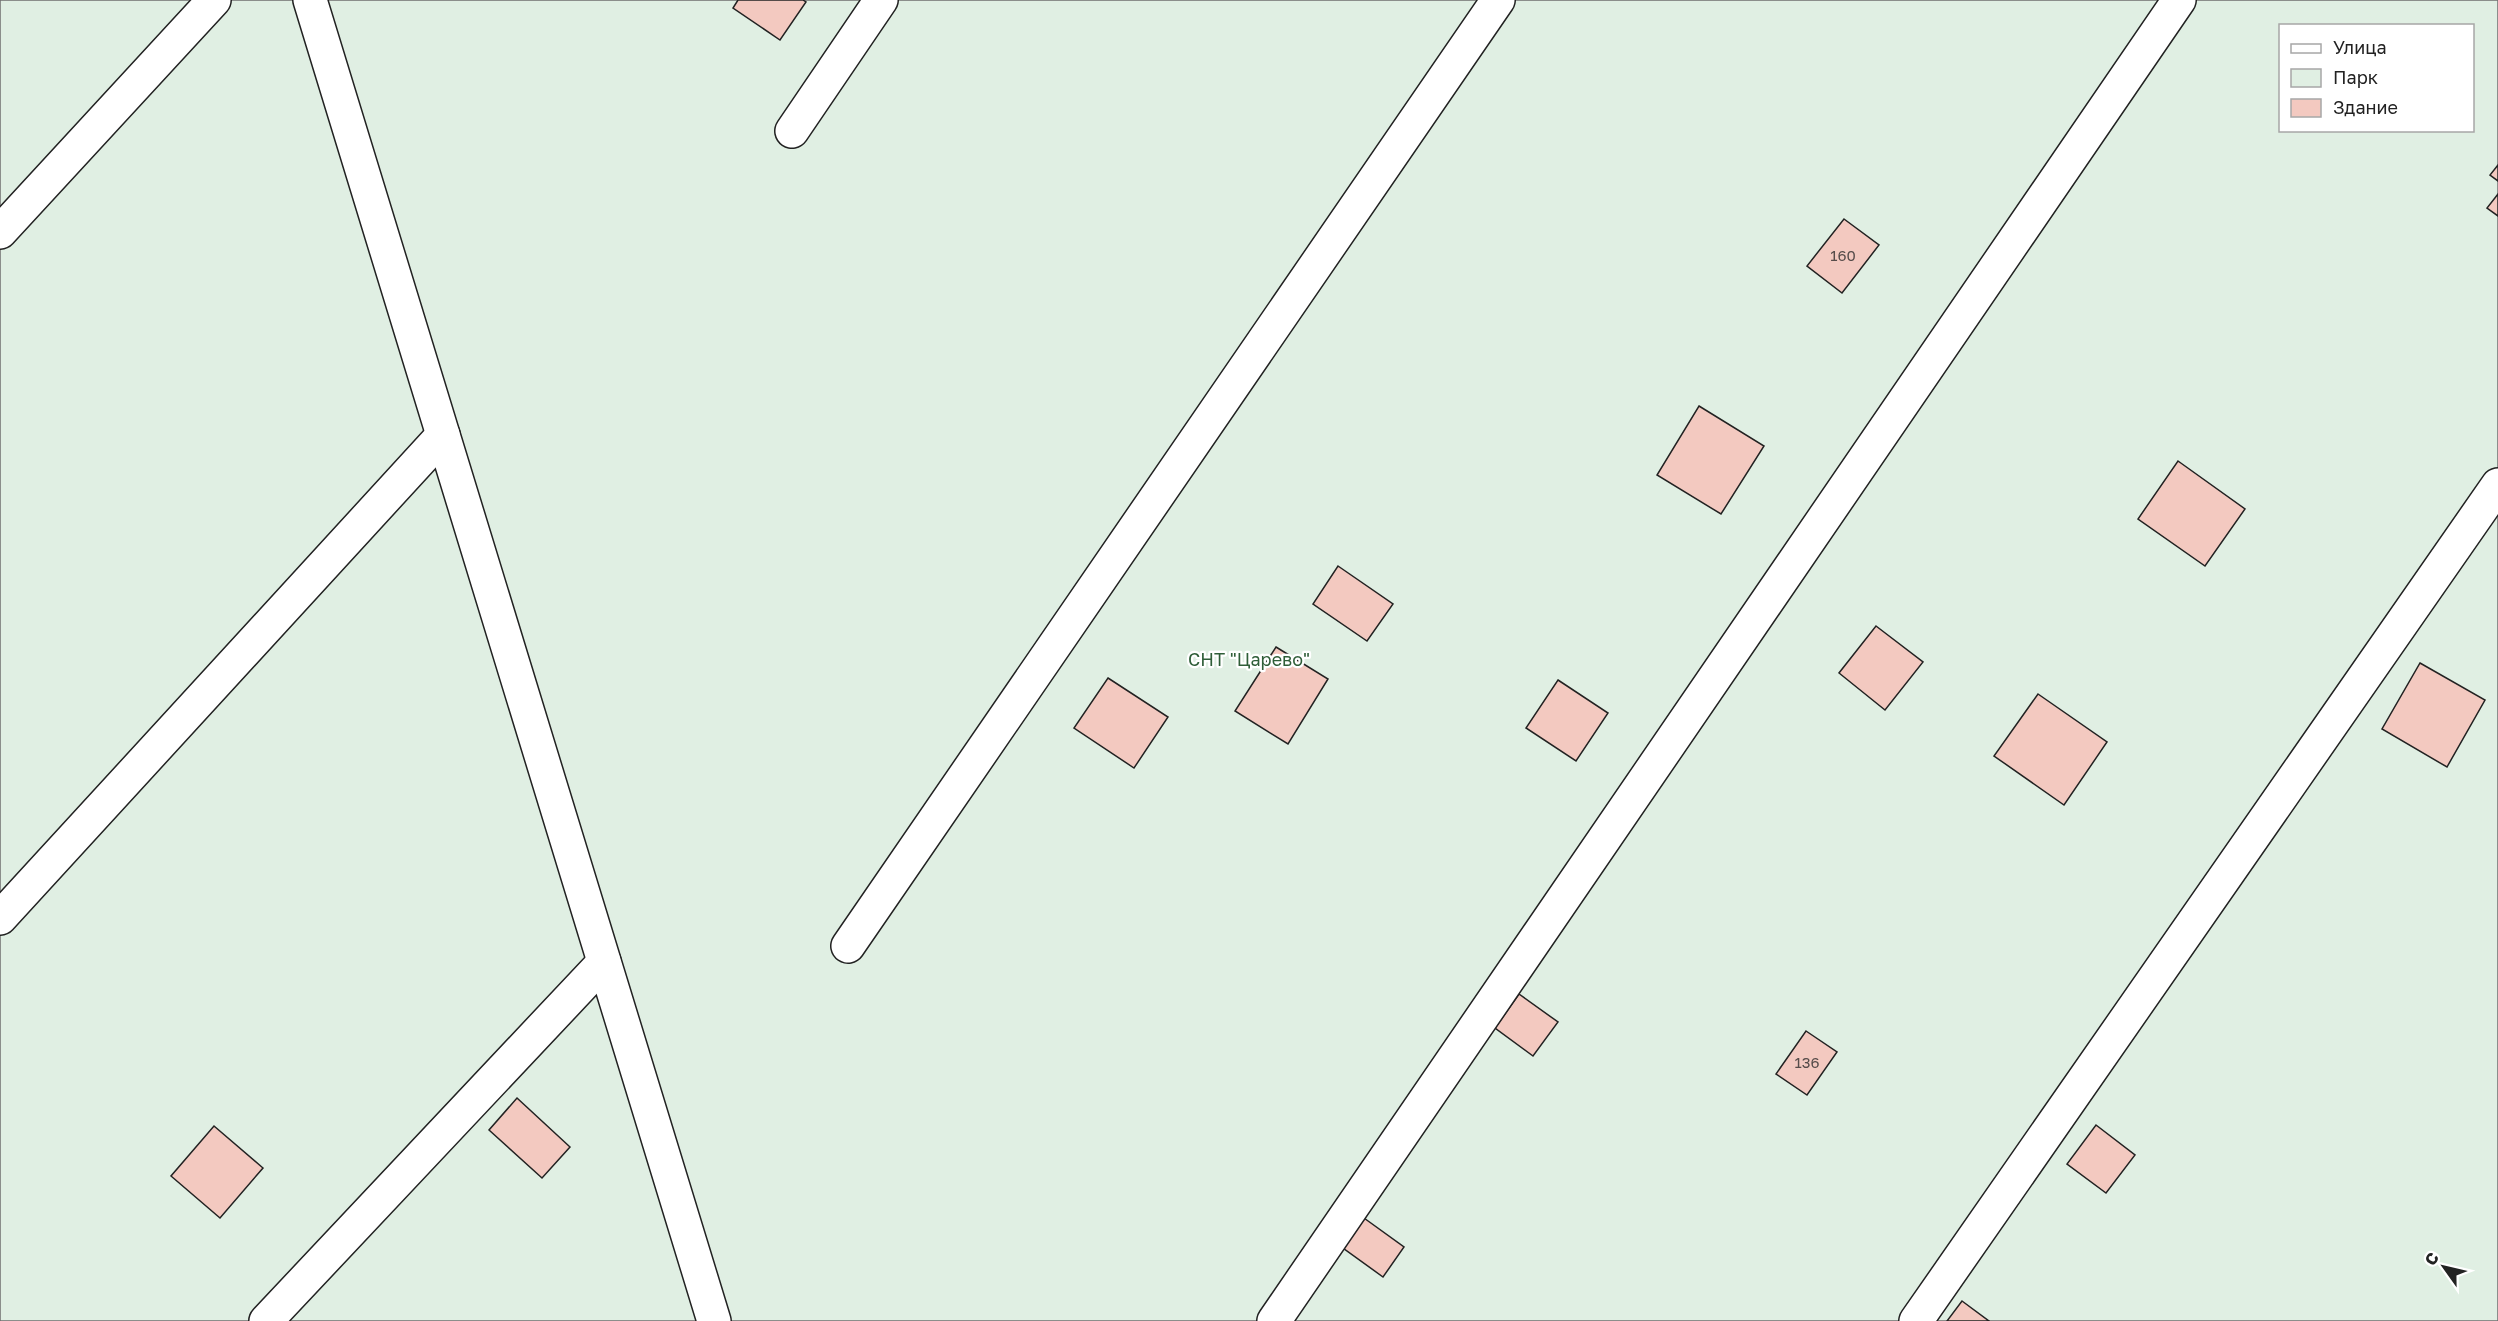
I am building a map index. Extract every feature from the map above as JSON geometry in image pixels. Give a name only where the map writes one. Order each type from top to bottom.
[{"type":"street","points":[[0,232],[214,0]]},
{"type":"street","points":[[310,0],[714,1321]]},
{"type":"street","points":[[792,131],[881,0]]},
{"type":"street","points":[[848,946],[1498,0]]},
{"type":"street","points":[[1274,1321],[2179,0]]},
{"type":"street","points":[[0,918],[443,435]]},
{"type":"street","points":[[1916,1321],[2498,484]]},
{"type":"street","points":[[266,1321],[604,962]]},
{"type":"green space","name":"СНТ \"Царево\"","points":[[0,0],[2498,0],[2498,1321],[0,1321]]},
{"type":"building","points":[[738,0],[803,0],[806,2],[780,40],[733,8]]},
{"type":"building","points":[[2498,165],[2498,181],[2490,175]]},
{"type":"building","points":[[2498,194],[2498,216],[2487,208]]},
{"type":"building","points":[[1844,219],[1879,245],[1842,293],[1807,266]]},
{"type":"building","points":[[1699,406],[1764,446],[1721,514],[1657,475]]},
{"type":"building","points":[[2178,461],[2245,509],[2205,566],[2138,519]]},
{"type":"building","points":[[1338,566],[1393,604],[1367,641],[1313,604]]},
{"type":"building","points":[[1876,626],[1923,662],[1885,710],[1839,673]]},
{"type":"building","points":[[1276,647],[1328,679],[1288,744],[1235,711]]},
{"type":"building","points":[[2420,663],[2485,700],[2447,767],[2382,729]]},
{"type":"building","points":[[1108,678],[1168,717],[1134,768],[1074,728]]},
{"type":"building","points":[[1558,680],[1608,713],[1576,761],[1526,728]]},
{"type":"building","points":[[2038,694],[2107,742],[2064,805],[1994,756]]},
{"type":"building","points":[[1519,994],[1558,1022],[1533,1056],[1495,1028]]},
{"type":"building","points":[[1806,1031],[1837,1052],[1807,1095],[1776,1074]]},
{"type":"building","points":[[517,1098],[570,1147],[542,1178],[489,1130]]},
{"type":"building","points":[[2096,1125],[2135,1155],[2106,1193],[2067,1164]]},
{"type":"building","points":[[214,1126],[263,1168],[220,1218],[171,1176]]},
{"type":"building","points":[[1357,1213],[1404,1247],[1383,1277],[1336,1243]]},
{"type":"building","points":[[1962,1301],[1989,1321],[1947,1321]]}]
